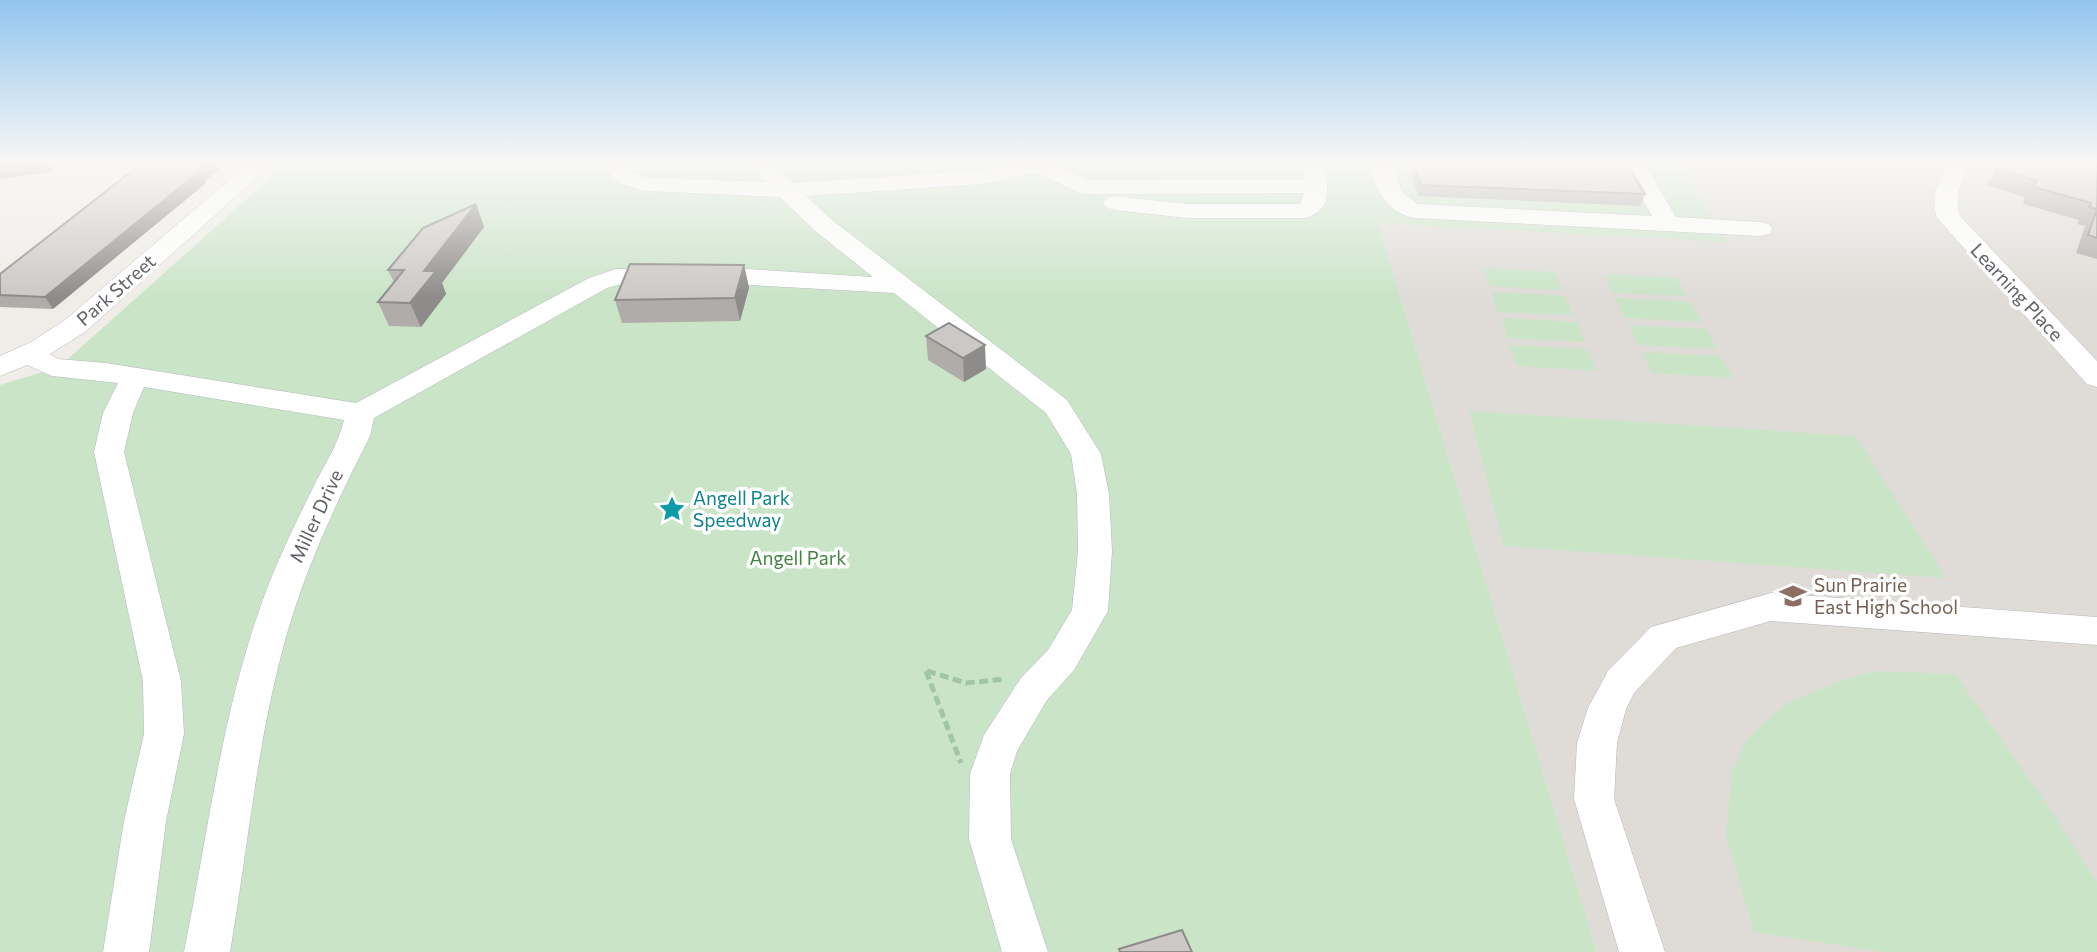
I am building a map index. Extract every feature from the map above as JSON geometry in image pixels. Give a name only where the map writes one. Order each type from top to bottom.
[{"type":"street","name":"Park Street","points":[[0,367],[29,355],[93,312],[211,208]]},
{"type":"street","points":[[812,208],[823,225],[1057,407],[1086,454],[1091,480],[1095,551],[1090,611],[1061,660],[1034,688],[1011,725],[998,747],[990,774],[990,839],[1024,952]]},
{"type":"street","points":[[1154,208],[1187,211],[1305,211],[1310,208]]},
{"type":"street","points":[[1408,208],[1414,211],[1760,229]]},
{"type":"street","points":[[1659,208],[1668,225]]},
{"type":"street","name":"Learning Place","points":[[1946,208],[1949,219],[2097,378]]},
{"type":"street","points":[[29,355],[52,367],[137,377],[360,413],[598,284],[616,277],[731,276],[901,286]]},
{"type":"street","points":[[126,952],[145,821],[164,734],[162,681],[109,452],[116,415],[123,396],[137,377]]},
{"type":"street","name":"Miller Drive","points":[[207,952],[248,722],[267,638],[291,568],[355,436],[360,413]]},
{"type":"street","points":[[1642,952],[1594,799],[1597,743],[1607,708],[1621,681],[1664,637],[1771,607],[2097,631]]},
{"type":"path","points":[[965,775],[926,671],[954,683],[983,683],[1017,677]]},
{"type":"shaded area","name":"Sun Prairie East High School","points":[[1707,208],[2097,208],[2097,952],[1597,952],[1378,223],[1727,241]]},
{"type":"green space","name":"Angell Park","points":[[236,208],[1707,208],[1728,242],[1378,223],[1597,952],[0,952],[0,385],[59,367]]},
{"type":"green space","points":[[1484,268],[1555,272],[1563,290],[1490,286]]},
{"type":"green space","points":[[1605,274],[1677,278],[1687,296],[1613,293]]},
{"type":"green space","points":[[1492,292],[1565,296],[1573,315],[1498,312]]},
{"type":"green space","points":[[1616,298],[1691,302],[1702,322],[1625,318]]},
{"type":"green space","points":[[1501,318],[1577,322],[1585,342],[1508,338]]},
{"type":"green space","points":[[1629,325],[1706,329],[1717,349],[1639,345]]},
{"type":"green space","points":[[1509,345],[1587,349],[1597,371],[1517,366]]},
{"type":"green space","points":[[1642,352],[1721,356],[1733,378],[1652,373]]},
{"type":"green space","points":[[1469,411],[1856,436],[1946,578],[1504,546]]},
{"type":"green space","points":[[1877,671],[1955,674],[2050,808],[2097,882],[2097,952],[1883,952],[1754,932],[1726,835],[1732,771],[1747,739],[1787,703],[1845,679]]},
{"type":"building","points":[[84,208],[154,208],[45,297],[0,295],[0,274]]},
{"type":"building","points":[[466,208],[473,208],[424,271],[436,271],[410,303],[378,302],[404,270],[388,270],[423,228]]},
{"type":"building","points":[[2097,209],[2097,238],[2088,235]]},
{"type":"building","points":[[630,264],[744,265],[735,298],[615,300]]},
{"type":"building","points":[[949,323],[985,345],[963,358],[926,336]]},
{"type":"building","points":[[1182,930],[1192,952],[1120,952],[1119,949]]},
{"type":"place","name":"Angell Park Speedway","points":[[672,509]]},
{"type":"place","name":"Sun Prairie East High School","points":[[1793,596]]}]
